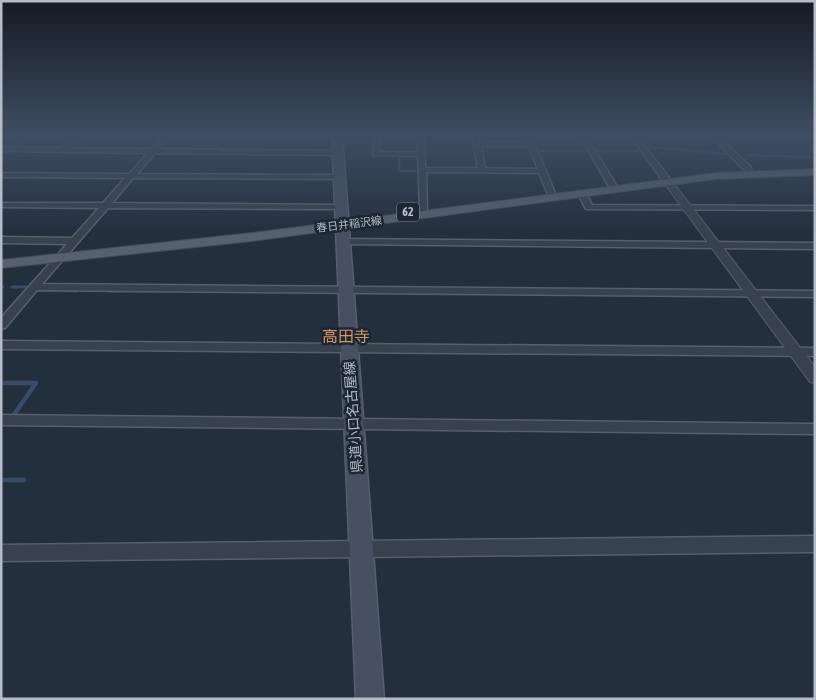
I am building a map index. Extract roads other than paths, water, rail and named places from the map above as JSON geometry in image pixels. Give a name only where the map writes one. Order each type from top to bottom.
[{"type":"main road","name":"県道小口名古屋線","points":[[339,168],[348,347],[370,699]]},
{"type":"main road","name":"春日井稲沢線","points":[[1,264],[582,194],[748,169],[793,168]]},
{"type":"main road","name":"春日井稲沢線","points":[[342,224],[423,210],[612,185],[752,173],[815,172]]},
{"type":"main road","name":"春日井稲沢線","points":[[1,258],[64,255]]},
{"type":"street","points":[[1,325],[64,255],[74,240],[137,168]]},
{"type":"street","points":[[541,168],[552,194]]},
{"type":"street","points":[[602,168],[612,185]]},
{"type":"street","points":[[657,168],[815,378]]},
{"type":"street","points":[[423,210],[422,170],[542,171]]},
{"type":"street","points":[[1,175],[340,176]]},
{"type":"street","points":[[582,194],[589,207],[815,208]]},
{"type":"street","points":[[1,205],[105,206],[342,224],[715,246],[815,246]]},
{"type":"street","points":[[1,240],[74,240]]},
{"type":"street","points":[[34,287],[815,294]]},
{"type":"street","points":[[1,345],[815,352]]},
{"type":"street","points":[[1,420],[815,430]]},
{"type":"street","points":[[1,553],[815,544]]},
{"type":"waterway","points":[[399,168],[399,171],[419,171]]},
{"type":"waterway","points":[[12,287],[27,287]]},
{"type":"waterway","points":[[52,290],[77,291]]},
{"type":"waterway","points":[[108,291],[172,291]]},
{"type":"waterway","points":[[1,383],[36,383],[13,416],[16,416]]},
{"type":"waterway","points":[[1,480],[24,480]]},
{"type":"district","name":"高田寺","points":[[346,336]]}]
